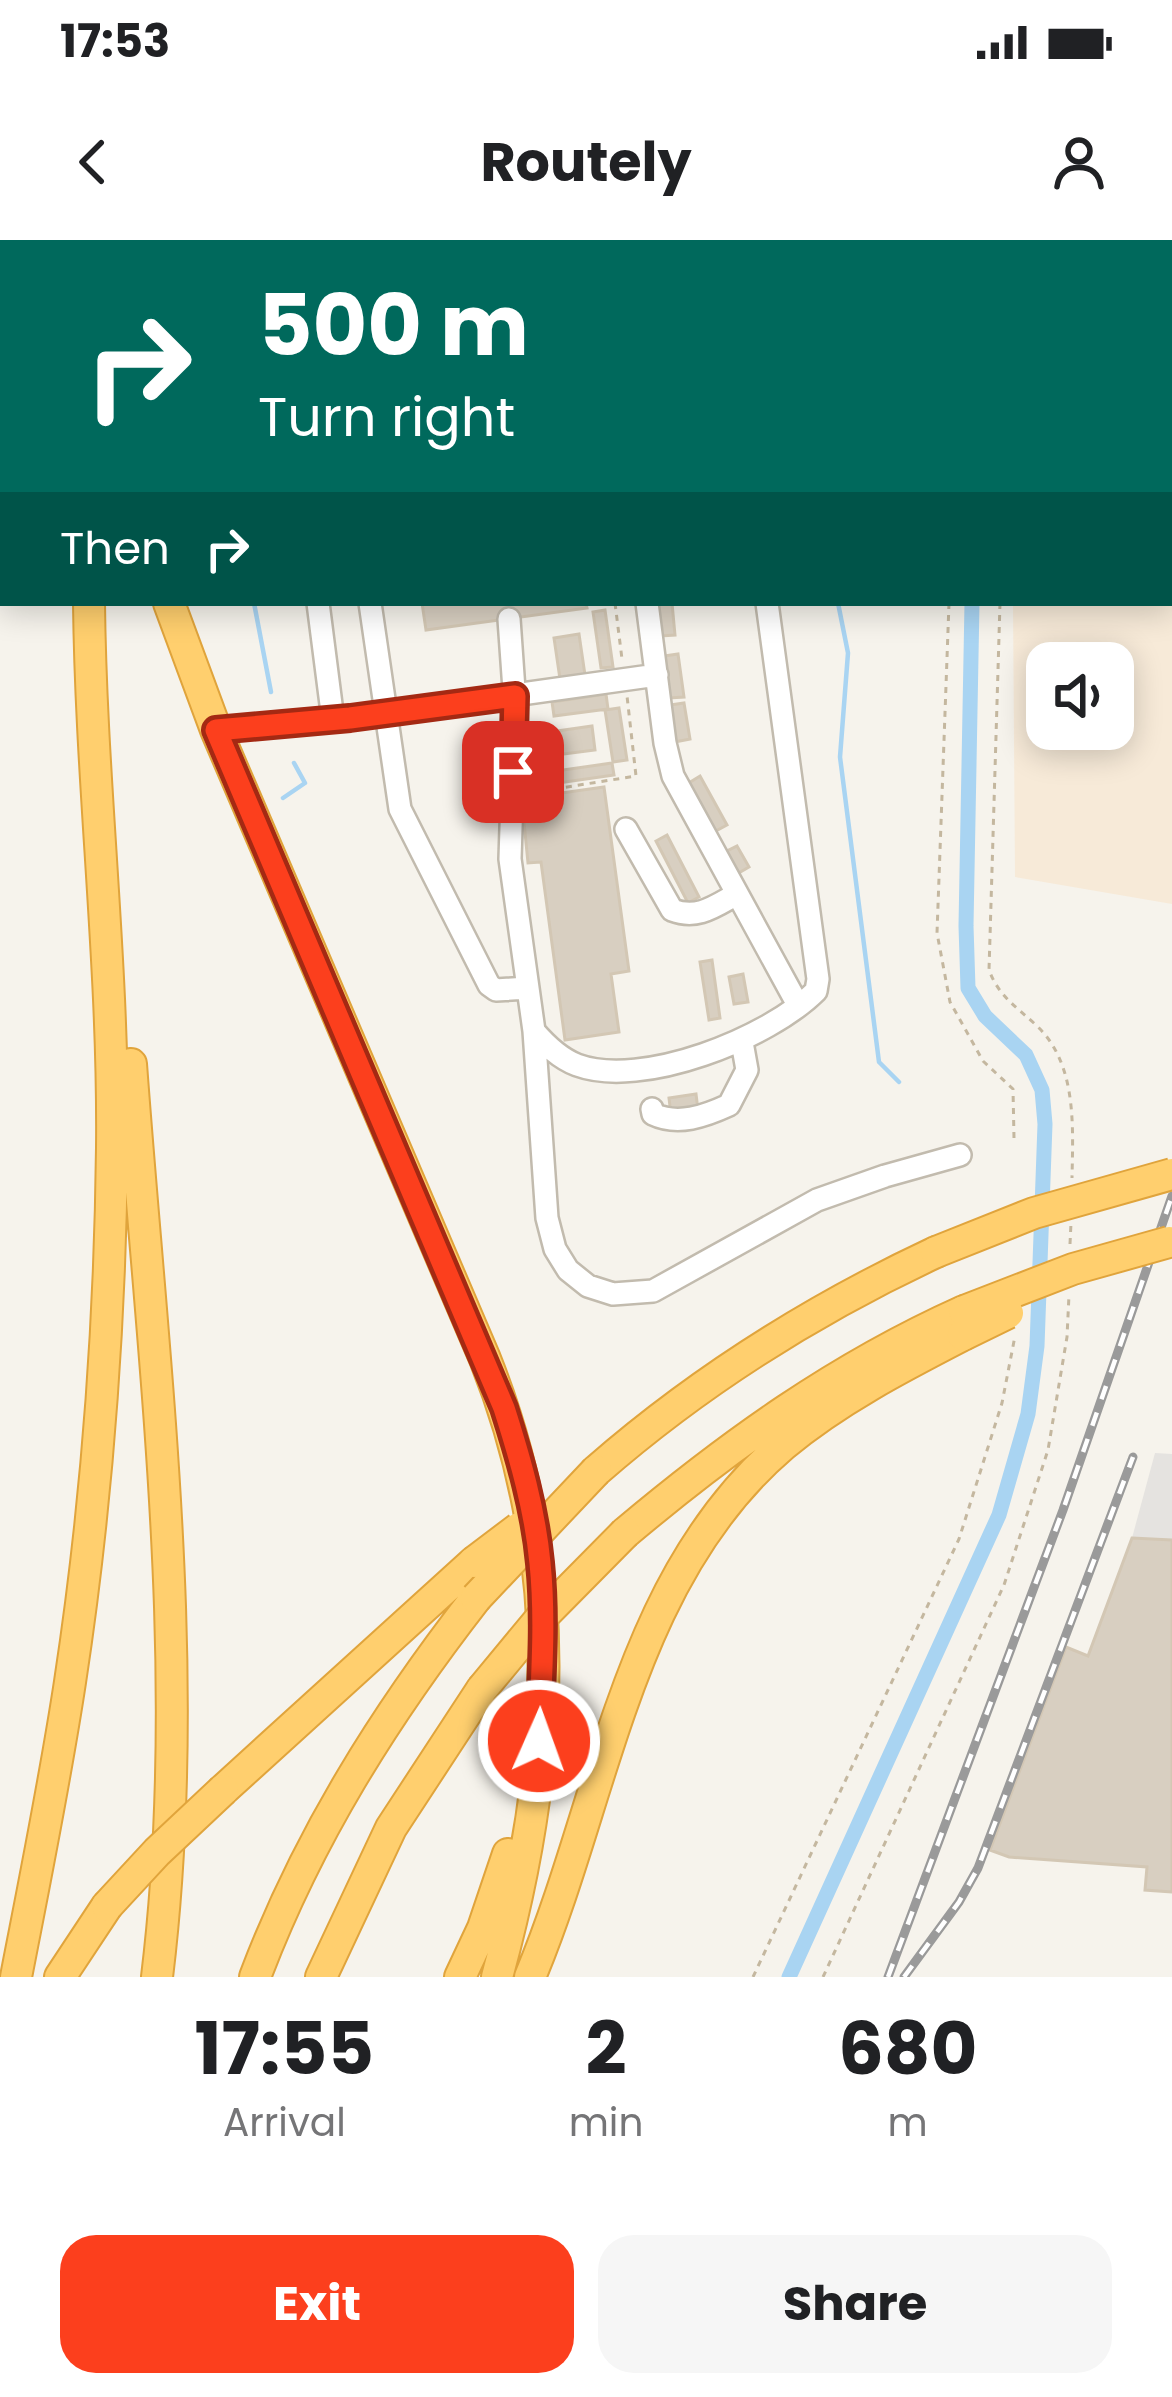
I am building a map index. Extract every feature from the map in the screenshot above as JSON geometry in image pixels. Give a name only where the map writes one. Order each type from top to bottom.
[{"type":"highway","points":[[16,1977],[76,1637],[106,1337],[112,1028],[92,606]]},
{"type":"highway","points":[[92,606],[170,1610],[170,1795],[157,1977]]},
{"type":"highway","points":[[171,606],[214,724],[504,1408],[532,1511],[540,1563],[538,1783],[497,1977]]},
{"type":"highway","points":[[182,606],[214,724]]},
{"type":"highway","points":[[60,1977],[107,1906],[223,1790],[474,1562],[675,1406],[764,1344],[842,1298],[936,1252],[1034,1213],[1172,1174]]},
{"type":"highway","points":[[320,1977],[391,1828],[482,1689],[558,1599],[625,1533],[690,1477],[773,1416],[882,1350],[964,1323],[1096,1262],[1172,1242]]},
{"type":"highway","points":[[530,1977],[644,1643],[700,1537],[745,1481],[803,1430],[964,1323]]},
{"type":"highway","points":[[255,1977],[298,1875],[339,1797],[413,1680],[476,1598],[596,1471]]},
{"type":"highway","points":[[460,1977],[505,1865],[541,1698]]},
{"type":"lane","points":[[318,606],[333,720]]},
{"type":"lane","points":[[370,606],[400,809],[490,988],[528,988]]},
{"type":"lane","points":[[647,606],[673,776],[798,1006]]},
{"type":"lane","points":[[533,1031],[568,1060],[605,1071],[715,1053],[742,1042],[816,991],[766,606]]},
{"type":"lane","points":[[509,619],[515,696],[510,859],[533,1031],[550,1237],[568,1270],[601,1291],[627,1295],[652,1291],[818,1200],[960,1155]]},
{"type":"lane","points":[[214,724],[333,720],[657,675]]},
{"type":"lane","points":[[626,829],[672,910],[702,913],[737,894]]},
{"type":"lane","points":[[652,1109],[668,1121],[729,1105],[747,1070],[742,1042]]},
{"type":"path","points":[[614,606],[623,667]]},
{"type":"path","points":[[949,606],[937,933],[950,1002],[983,1061],[1013,1089],[1014,1138]]},
{"type":"path","points":[[520,807],[544,803],[548,790],[636,776],[626,689]]},
{"type":"path","points":[[753,1977],[959,1539],[1002,1403],[1016,1336]]},
{"type":"shaded area","points":[[1013,606],[1172,606],[1172,904],[1015,877]]},
{"type":"shaded area","points":[[1155,1453],[1172,1454],[1172,1540],[1132,1538]]},
{"type":"building","points":[[422,606],[587,608],[426,630]]},
{"type":"building","points":[[657,606],[672,606],[675,635],[661,636]]},
{"type":"building","points":[[605,610],[613,667],[601,668],[593,612]]},
{"type":"building","points":[[579,634],[585,675],[560,679],[554,638]]},
{"type":"building","points":[[678,654],[684,697],[669,698],[664,656]]},
{"type":"building","points":[[606,694],[608,709],[554,716],[552,702]]},
{"type":"building","points":[[684,703],[690,739],[675,742],[670,705]]},
{"type":"building","points":[[619,708],[627,760],[613,762],[605,710]]},
{"type":"building","points":[[592,726],[595,750],[532,758],[529,735]]},
{"type":"building","points":[[612,763],[614,775],[544,785],[542,773]]},
{"type":"building","points":[[700,776],[727,825],[714,832],[687,784]]},
{"type":"building","points":[[604,787],[629,971],[611,974],[619,1032],[565,1040],[541,862],[528,863],[523,812],[534,810],[533,797]]},
{"type":"building","points":[[667,835],[699,897],[688,903],[656,841]]},
{"type":"building","points":[[737,846],[749,867],[737,874],[725,852]]},
{"type":"building","points":[[712,960],[720,1018],[709,1020],[700,962]]},
{"type":"building","points":[[743,974],[748,1002],[734,1004],[729,977]]},
{"type":"building","points":[[696,1094],[698,1110],[671,1115],[669,1098]]},
{"type":"building","points":[[1132,1538],[1172,1540],[1172,1892],[1145,1890],[1147,1867],[1009,1857],[990,1850],[1066,1647],[1088,1656]]},
{"type":"waterway","points":[[255,606],[271,692]]},
{"type":"waterway","points":[[839,606],[848,653],[840,757],[879,1062],[899,1082]]},
{"type":"waterway","points":[[789,1977],[999,1515],[1028,1414],[1037,1346],[1045,1124],[1042,1090],[1026,1055],[985,1016],[968,988],[972,606]]},
{"type":"waterway","points":[[283,798],[305,783],[294,763]]},
{"type":"railway","points":[[888,1977],[1063,1510],[1172,1196]]},
{"type":"railway","points":[[904,1977],[978,1868],[1133,1457]]},
{"type":"route","points":[[513,772],[515,696],[216,730],[457,1291],[512,1431],[540,1563],[539,1741]]}]
